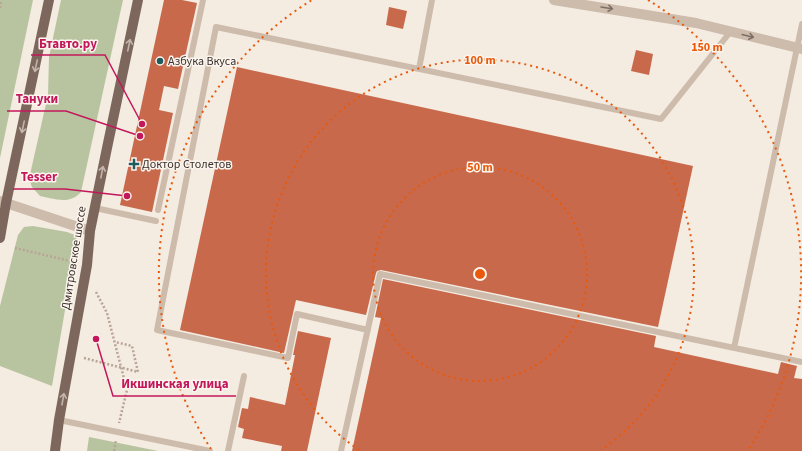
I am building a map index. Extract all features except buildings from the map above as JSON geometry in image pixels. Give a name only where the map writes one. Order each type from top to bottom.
[{"type":"main road","points":[[0,238],[3,202],[49,0]]},
{"type":"main road","name":"Дмитровское шоссе","points":[[55,451],[86,265],[90,231],[138,0]]},
{"type":"street","points":[[554,0],[696,23],[800,48]]},
{"type":"street","points":[[3,202],[90,231]]},
{"type":"lane","points":[[158,210],[203,0]]},
{"type":"lane","points":[[419,69],[432,0]]},
{"type":"lane","points":[[734,348],[800,48],[802,24]]},
{"type":"lane","points":[[368,330],[297,314],[288,358],[157,330],[216,27],[661,119],[731,31]]},
{"type":"lane","points":[[95,208],[156,221]]},
{"type":"lane","points":[[341,451],[380,274],[802,362]]},
{"type":"lane","points":[[228,451],[244,376]]},
{"type":"lane","points":[[59,420],[210,451]]},
{"type":"path","points":[[0,8],[1,0]]},
{"type":"path","points":[[15,248],[70,261]]},
{"type":"path","points":[[96,292],[107,313],[127,390],[114,451]]},
{"type":"path","points":[[84,358],[138,372],[132,346],[115,342]]},
{"type":"green space","points":[[0,0],[33,0],[0,158]]},
{"type":"green space","points":[[61,0],[123,0],[81,192],[72,199],[67,200],[40,196],[32,187],[29,179],[48,95],[49,57]]},
{"type":"green space","points":[[33,226],[67,232],[75,235],[77,240],[52,386],[0,366],[0,306],[18,235],[24,227]]},
{"type":"green space","points":[[89,437],[158,451],[87,451]]},
{"type":"place","name":"Азбука Вкуса","points":[[160,61]]},
{"type":"place","name":"Бтавто.ру","points":[[142,124]]},
{"type":"place","name":"Тануки","points":[[140,136]]},
{"type":"place","name":"Доктор Столетов","points":[[134,164]]},
{"type":"place","name":"Tesser","points":[[127,196]]},
{"type":"place","name":"Икшинская улица","points":[[96,339]]}]
